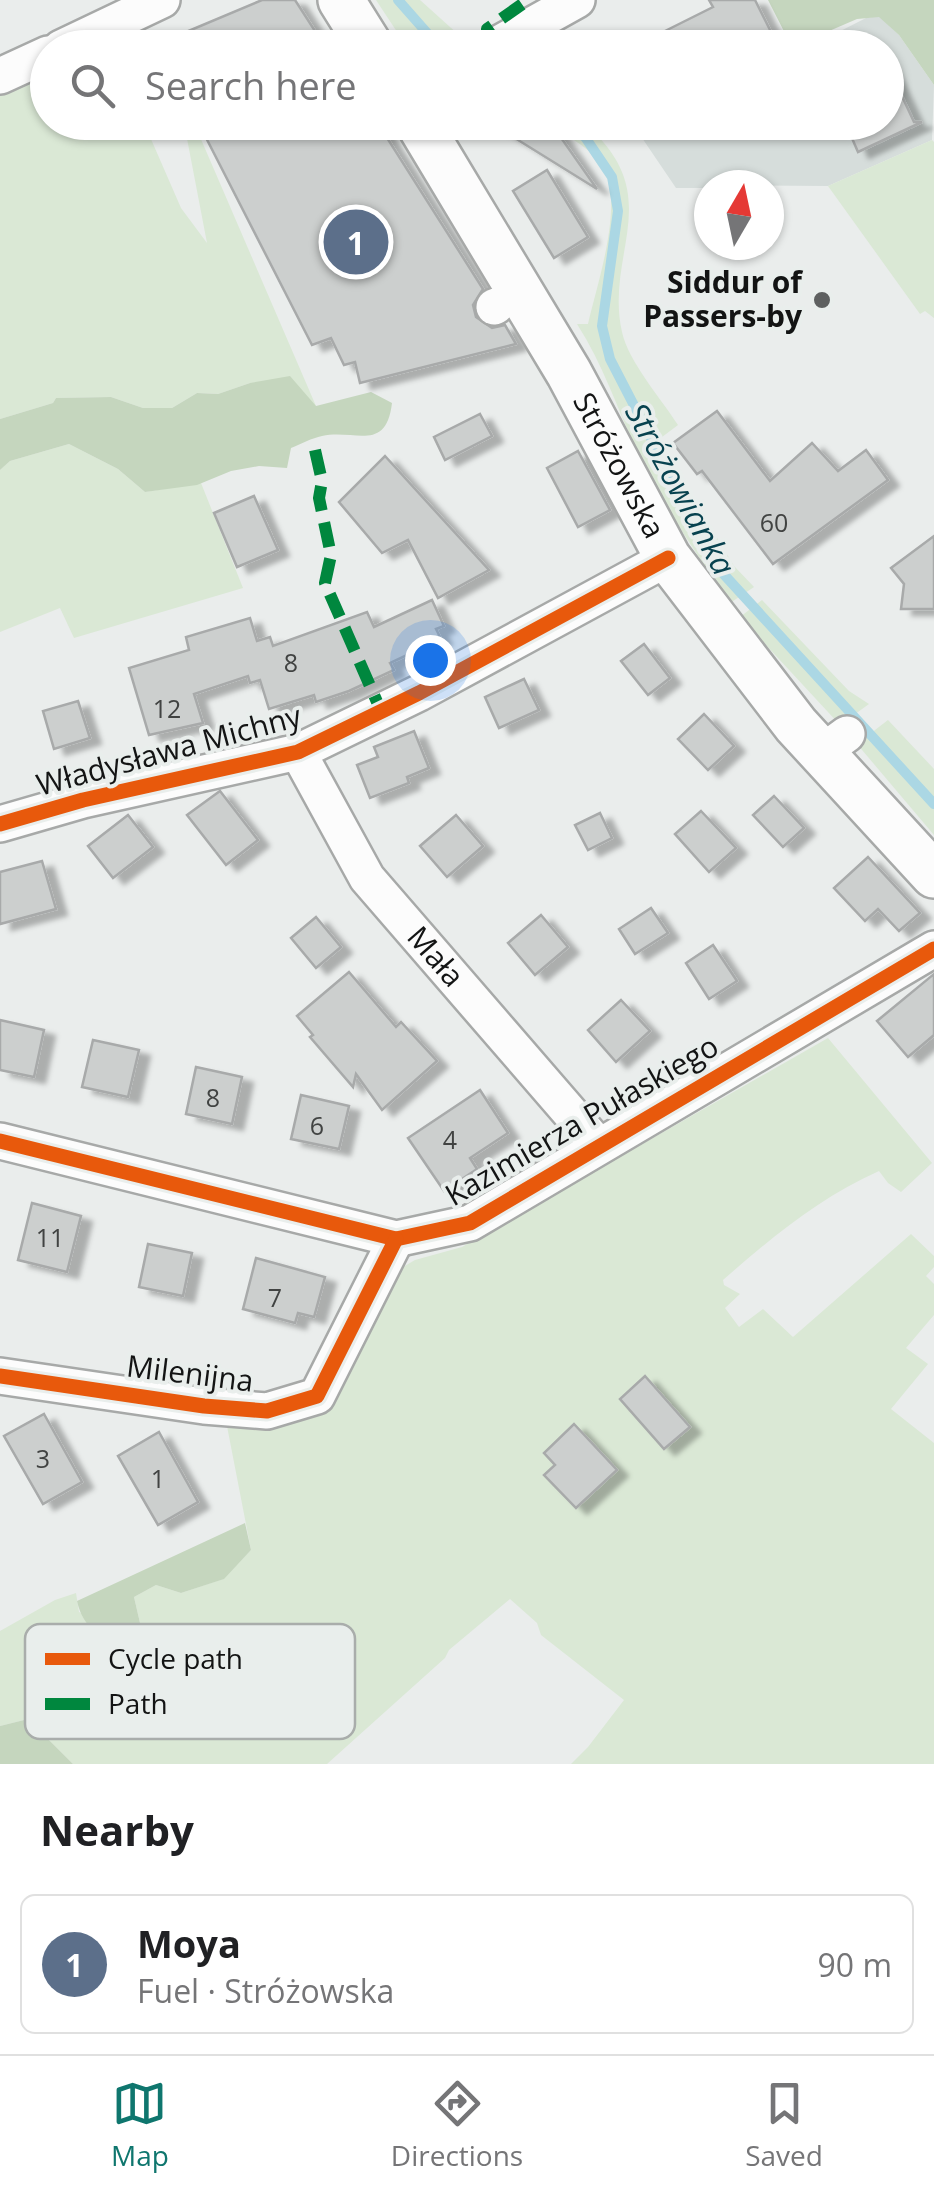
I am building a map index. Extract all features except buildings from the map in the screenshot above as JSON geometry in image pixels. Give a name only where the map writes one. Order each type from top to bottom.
[{"type":"main road","points":[[341,0],[360,30]]},
{"type":"main road","name":"Stróżowska","points":[[429,140],[569,374],[668,558],[796,725],[834,744],[934,874]]},
{"type":"street","points":[[99,30],[162,0]]},
{"type":"street","points":[[511,30],[530,13],[576,0]]},
{"type":"street","points":[[0,76],[30,62]]},
{"type":"street","name":"Władysława Michny","points":[[0,824],[83,800],[298,752],[419,693],[668,558]]},
{"type":"street","name":"Mała","points":[[298,752],[367,878],[598,1145]]},
{"type":"street","name":"Kazimierza Pułaskiego","points":[[0,1140],[396,1240],[470,1223],[934,949]]},
{"type":"street","name":"Milenijna","points":[[0,1376],[204,1406],[268,1410],[317,1396],[396,1240]]},
{"type":"shaded area","points":[[879,16],[894,30],[842,30]]},
{"type":"shaded area","points":[[904,42],[934,85],[932,140],[828,186],[784,186],[784,170],[694,170],[694,188],[676,188],[643,140],[904,140]]},
{"type":"green space","points":[[376,0],[420,0],[453,30],[396,30]]},
{"type":"green space","points":[[768,0],[934,0],[934,85],[904,42],[904,30],[893,30],[879,17],[857,19],[831,30],[783,30]]},
{"type":"green space","points":[[30,74],[30,140],[151,140],[181,208],[207,243],[187,140],[201,140],[316,406],[250,383],[218,394],[197,393],[172,408],[143,408],[111,397],[56,398],[53,403],[0,419],[0,86]]},
{"type":"green space","points":[[574,140],[600,140],[623,175],[629,200],[620,276],[622,332],[638,368],[678,425],[658,440],[734,566],[754,587],[730,603],[657,491],[577,324],[588,324],[611,217],[607,176],[599,161]]},
{"type":"green space","points":[[932,140],[934,318],[925,311],[920,314],[828,186]]},
{"type":"green space","points":[[290,376],[316,406],[371,392],[392,403],[389,418],[376,434],[322,436],[291,448],[287,468],[259,466],[231,471],[197,485],[145,492],[118,469],[69,444],[10,461],[0,470],[0,419],[53,403],[56,398],[111,397],[143,408],[172,408],[197,393],[218,394]]},
{"type":"green space","points":[[69,444],[118,469],[145,492],[201,483],[243,588],[74,638],[60,608],[0,632],[0,470],[10,461]]},
{"type":"green space","points":[[762,600],[849,691],[869,704],[840,725],[740,617]]},
{"type":"green space","points":[[888,720],[934,769],[934,835],[857,744]]},
{"type":"green space","points":[[828,1038],[932,1163],[901,1192],[879,1171],[836,1193],[797,1220],[723,1280],[724,1285],[740,1294],[725,1308],[739,1327],[763,1309],[793,1337],[911,1234],[934,1256],[934,1267],[926,1276],[934,1284],[934,1315],[906,1348],[928,1364],[891,1409],[934,1443],[934,1764],[571,1764],[624,1700],[541,1635],[537,1623],[510,1599],[355,1739],[355,1624],[140,1624],[134,1597],[156,1585],[181,1593],[223,1579],[251,1550],[226,1421],[305,1408],[403,1267],[462,1247]]},
{"type":"green space","points":[[245,1523],[251,1550],[224,1579],[181,1593],[156,1585],[134,1597],[140,1624],[88,1624],[77,1601]]},
{"type":"green space","points":[[76,1593],[79,1612],[111,1624],[25,1624],[25,1720],[0,1726],[0,1631],[55,1600]]},
{"type":"green space","points":[[25,1720],[25,1739],[48,1739],[73,1764],[0,1764],[0,1726]]},
{"type":"green space","points":[[48,1739],[355,1739],[327,1764],[73,1764]]},
{"type":"waterway","name":"Stróżowianka","points":[[398,0],[424,30]]},
{"type":"waterway","name":"Stróżowianka","points":[[587,140],[612,177],[618,211],[602,326],[610,359],[718,568],[934,804]]},
{"type":"marked path","points":[[487,30],[528,0]]},
{"type":"marked path","points":[[315,450],[322,481],[319,498],[331,555],[325,583],[381,711]]},
{"type":"cycle path","points":[[0,824],[83,800],[298,752],[419,693],[668,558]]},
{"type":"cycle path","points":[[0,1141],[396,1239],[470,1223],[934,949]]},
{"type":"cycle path","points":[[0,1376],[204,1406],[267,1411],[317,1396],[396,1239]]},
{"type":"place","name":"Moya","points":[[356,242]]},
{"type":"place","name":"Siddur of Passers-by","points":[[822,300]]}]
